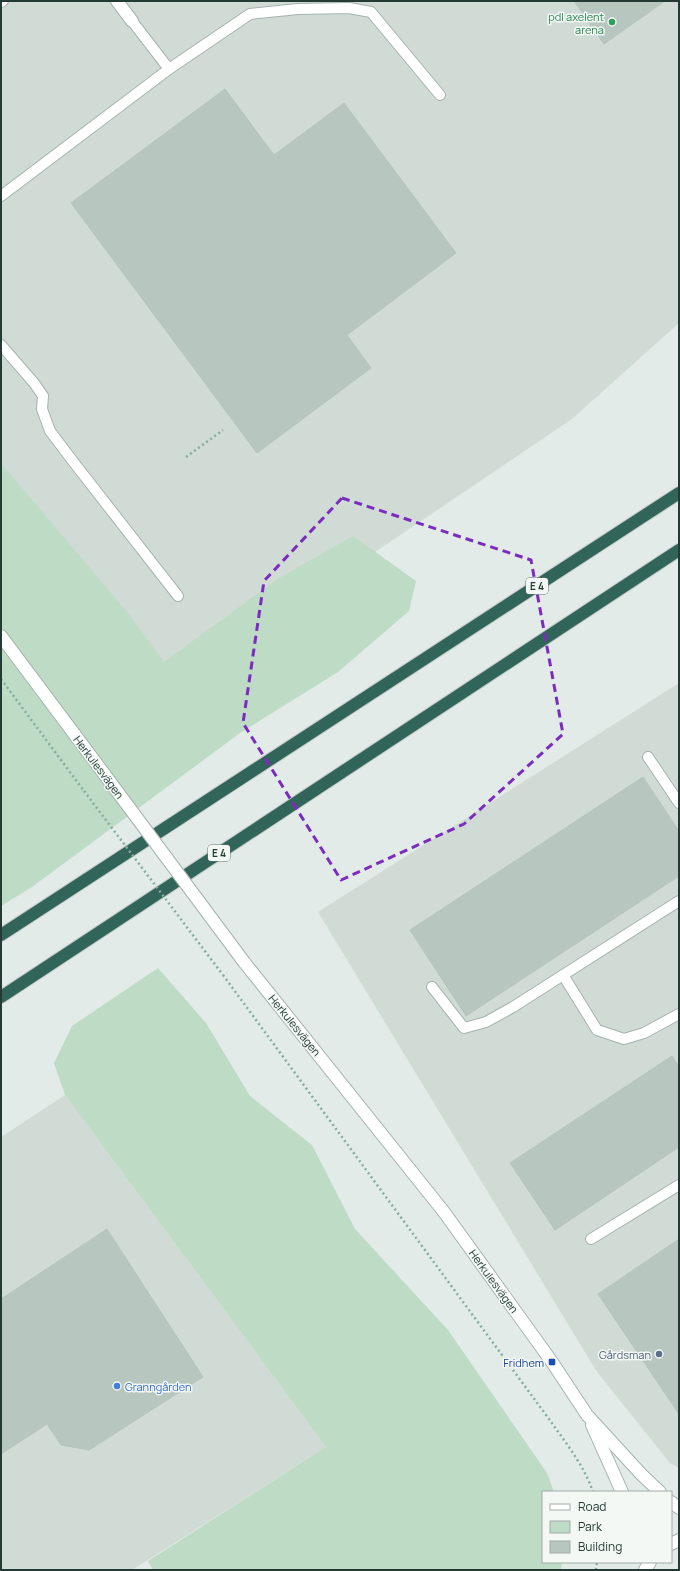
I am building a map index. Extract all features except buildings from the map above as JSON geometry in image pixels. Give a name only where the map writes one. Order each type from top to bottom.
[{"type":"highway","name":"E 4","points":[[1,935],[679,493]]},
{"type":"highway","name":"E 4","points":[[1,997],[679,550]]},
{"type":"street","points":[[117,1],[132,21]]},
{"type":"street","name":"Herkulesvägen","points":[[1,636],[244,962],[444,1212],[552,1362],[587,1415],[640,1474],[659,1491]]},
{"type":"street","name":"Herkulesvägen","points":[[587,1415],[622,1491]]},
{"type":"lane","points":[[1,196],[169,69],[250,14],[349,8],[371,12],[440,95]]},
{"type":"lane","points":[[132,21],[169,69]]},
{"type":"lane","points":[[1,345],[34,382],[43,396],[42,409],[50,430],[178,596]]},
{"type":"lane","points":[[648,757],[679,803]]},
{"type":"lane","points":[[432,987],[464,1028],[486,1022],[679,901]]},
{"type":"lane","points":[[563,975],[597,1030],[624,1039],[644,1033],[679,1014]]},
{"type":"lane","points":[[591,1239],[679,1185]]},
{"type":"path","points":[[186,458],[222,430]]},
{"type":"path","points":[[1,679],[223,975],[549,1419],[589,1479],[593,1491]]},
{"type":"highlighted area","points":[[342,498],[531,560],[563,734],[464,824],[341,880],[243,723],[264,581]]},
{"type":"shaded area","points":[[1,1],[679,1],[679,323],[572,419],[116,727],[1,570]]},
{"type":"shaded area","points":[[679,683],[679,1468],[670,1463],[597,1372],[318,912]]},
{"type":"shaded area","points":[[65,1095],[326,1447],[132,1570],[1,1570],[1,1137]]},
{"type":"green space","points":[[1,463],[128,613],[164,662],[279,578],[353,536],[416,581],[409,611],[338,672],[240,733],[32,887],[1,906]]},
{"type":"green space","points":[[158,968],[206,1023],[250,1096],[312,1145],[355,1229],[448,1330],[547,1473],[554,1491],[542,1491],[542,1563],[562,1563],[561,1570],[153,1570],[148,1561],[326,1447],[65,1095],[54,1063],[72,1026]]},
{"type":"place","name":"pdl axelent arena","points":[[612,22]]},
{"type":"place","name":"Gårdsman","points":[[659,1354]]},
{"type":"place","name":"Fridhem","points":[[552,1362]]},
{"type":"place","name":"Granngården","points":[[117,1386]]}]
